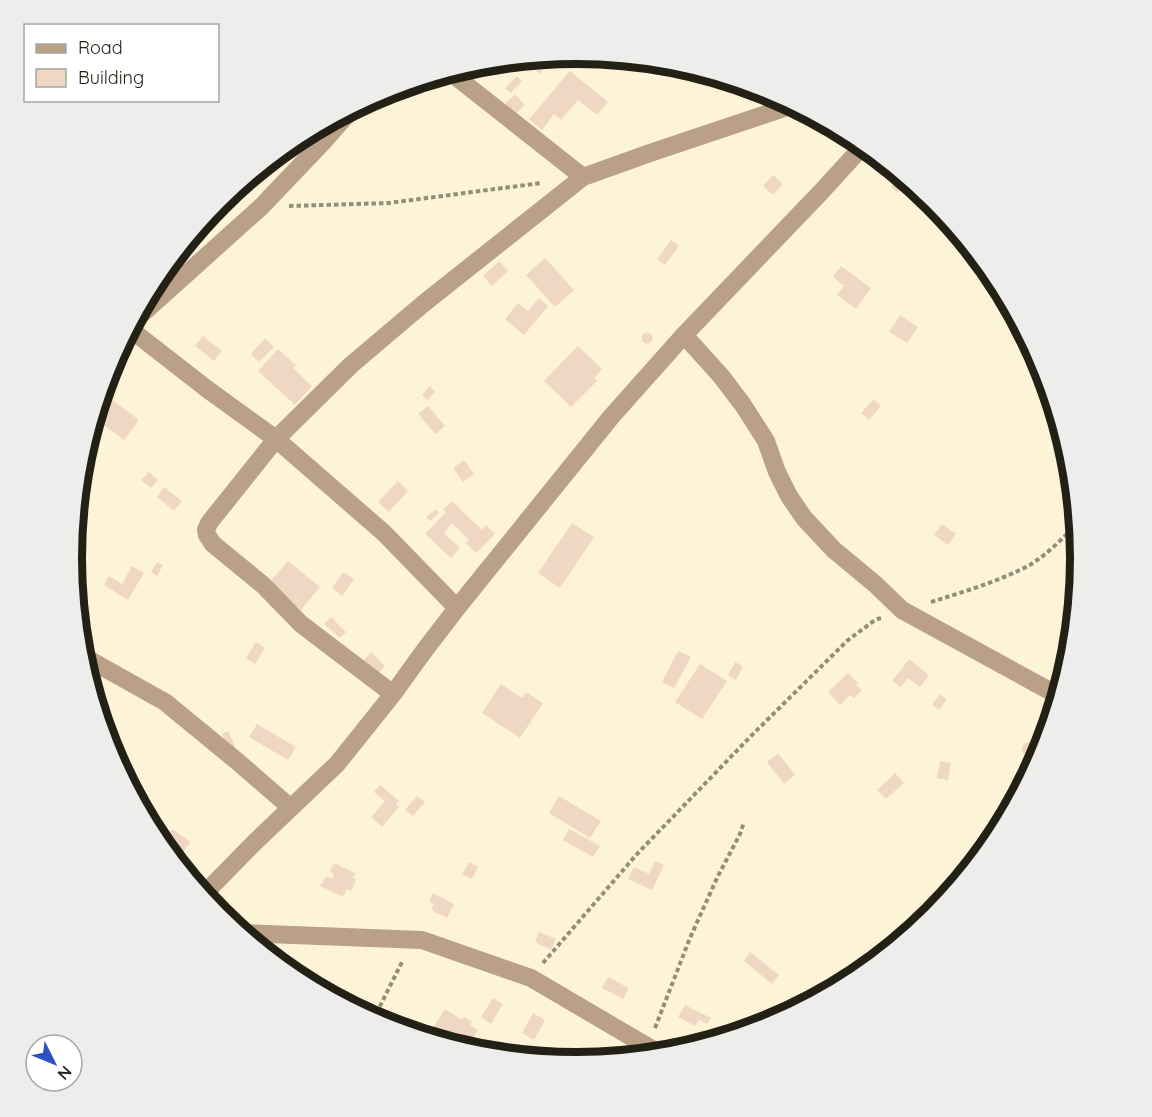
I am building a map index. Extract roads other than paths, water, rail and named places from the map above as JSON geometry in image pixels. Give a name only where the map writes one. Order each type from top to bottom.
[{"type":"street","points":[[458,79],[583,177]]},
{"type":"street","points":[[393,694],[301,624],[263,585],[213,544],[206,530],[209,523],[276,439],[351,365],[423,304],[583,177],[781,109]]},
{"type":"street","points":[[152,305],[261,207],[336,127]]},
{"type":"street","points":[[209,888],[337,764],[457,608],[611,417],[684,335],[857,153]]},
{"type":"street","points":[[137,333],[207,389],[276,439],[384,533],[457,608]]},
{"type":"street","points":[[684,335],[721,376],[743,405],[766,441],[777,472],[789,496],[804,518],[834,550],[902,610],[1051,692]]},
{"type":"street","points":[[93,662],[165,702],[291,808]]},
{"type":"street","points":[[254,934],[422,940],[531,978],[650,1046]]}]
